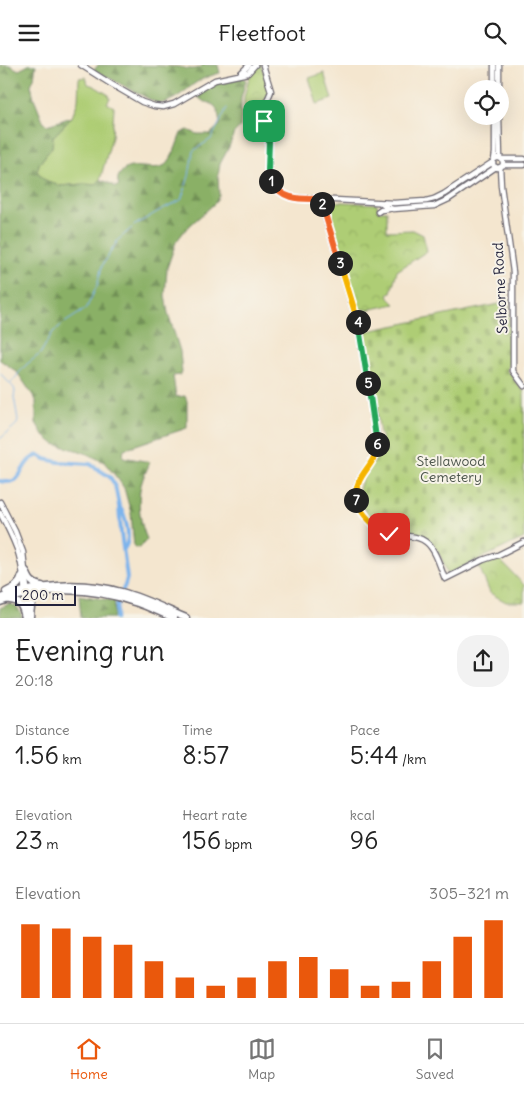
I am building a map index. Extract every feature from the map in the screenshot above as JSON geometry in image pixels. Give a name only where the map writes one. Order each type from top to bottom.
[{"type":"highway","points":[[2,599],[18,585],[24,573],[33,583],[39,586],[80,586],[143,603],[186,618]]},
{"type":"highway","points":[[2,599],[50,586]]},
{"type":"highway","points":[[26,592],[56,590],[101,591]]},
{"type":"highway","points":[[28,618],[33,600],[56,590]]},
{"type":"highway","points":[[2,599],[20,604],[28,618]]},
{"type":"highway","points":[[143,603],[173,618]]},
{"type":"street","points":[[80,65],[142,102],[158,107],[174,104],[215,80],[248,73],[255,65]]},
{"type":"street","points":[[239,75],[249,65]]},
{"type":"street","points":[[263,65],[271,91],[271,97],[262,114],[269,141],[268,170],[270,180],[278,191],[288,196],[295,198],[378,202],[431,200],[453,189],[496,158],[500,164]]},
{"type":"street","points":[[494,65],[494,80]]},
{"type":"street","points":[[498,80],[499,65]]},
{"type":"street","points":[[495,125],[494,165],[524,159]]},
{"type":"street","name":"Selborne Road","points":[[499,125],[501,186],[513,272],[513,371],[524,386]]},
{"type":"street","points":[[378,213],[382,210],[434,206],[443,203],[500,164],[524,165]]},
{"type":"street","points":[[453,189],[456,194]]},
{"type":"street","points":[[320,199],[358,323],[376,437],[377,448],[375,457],[361,475],[357,485],[356,494],[361,511],[386,532],[399,536],[420,538],[426,542],[434,553],[446,579],[482,560],[498,555],[524,542]]},
{"type":"street","points":[[378,202],[393,209]]},
{"type":"street","points":[[407,202],[408,208]]},
{"type":"street","points":[[0,502],[15,531],[23,552],[28,618]]},
{"type":"street","points":[[0,513],[16,547],[24,573]]},
{"type":"green space","points":[[0,65],[9,65],[19,70],[29,65],[36,65],[31,85],[44,123],[47,125],[72,117],[53,137],[52,147],[39,164],[37,171],[43,179],[59,186],[96,185],[100,180],[116,187],[119,185],[118,177],[129,167],[154,168],[165,165],[173,155],[181,133],[188,130],[197,134],[210,134],[220,125],[215,106],[198,97],[199,91],[220,82],[242,77],[246,80],[241,98],[240,127],[234,133],[220,164],[218,176],[219,195],[215,203],[186,229],[176,242],[167,268],[165,296],[168,313],[180,351],[182,373],[173,376],[176,397],[185,396],[187,401],[187,428],[124,449],[123,457],[150,462],[143,479],[139,498],[140,512],[147,539],[140,548],[134,547],[131,513],[124,488],[118,479],[104,462],[83,452],[54,444],[44,436],[36,423],[36,400],[17,372],[0,360]]},
{"type":"green space","points":[[98,65],[160,66],[192,69],[203,65],[218,65],[220,73],[197,82],[174,99],[158,103],[94,70]]},
{"type":"green space","points":[[257,65],[261,65],[270,90],[262,110],[244,108],[244,97],[250,74]]},
{"type":"green space","points":[[324,73],[332,99],[317,104],[309,78]]},
{"type":"green space","points":[[86,77],[88,84],[109,95],[110,98],[107,103],[114,107],[112,137],[100,180],[96,185],[59,186],[43,179],[37,171],[39,164],[52,147],[53,137],[72,117],[78,101],[79,78]]},
{"type":"green space","points":[[327,201],[377,204],[378,211],[387,211],[387,231],[413,230],[423,235],[427,251],[397,271],[391,292],[388,294],[395,304],[367,310],[357,308],[355,299],[351,296],[324,208],[324,203]]},
{"type":"green space","name":"Stellawood Cemetery","points":[[509,302],[510,361],[507,371],[524,392],[524,538],[448,574],[440,554],[431,541],[416,534],[399,533],[382,527],[372,520],[364,510],[360,500],[359,491],[361,483],[379,454],[382,445],[363,332]]},
{"type":"green space","points":[[495,558],[500,560],[524,585],[524,602],[506,602],[490,593],[478,564]]},
{"type":"green space","points":[[79,595],[115,601],[114,618],[81,618]]},
{"type":"green space","points":[[9,604],[18,609],[22,618],[0,618],[0,608]]},
{"type":"waterway","points":[[17,375],[40,354],[53,332],[86,309],[97,286],[102,266],[118,240],[135,225],[181,200],[189,176],[193,151],[211,139],[227,108]]},
{"type":"waterway","points":[[0,373],[14,388],[18,420],[17,424],[0,439]]},
{"type":"waterway","points":[[11,383],[17,376]]},
{"type":"waterway","points":[[0,481],[8,482],[14,480],[27,463],[39,455],[45,459],[59,462],[90,464],[110,477],[115,485],[119,506],[127,578],[118,600],[116,618]]},
{"type":"waterway","points":[[119,506],[124,516],[128,534],[124,549]]},
{"type":"route","points":[[264,121],[269,141],[268,174],[270,180],[280,193],[295,198],[320,199],[352,303],[359,329],[377,442],[375,457],[361,475],[357,485],[356,499],[361,511],[378,527],[389,534]]}]
